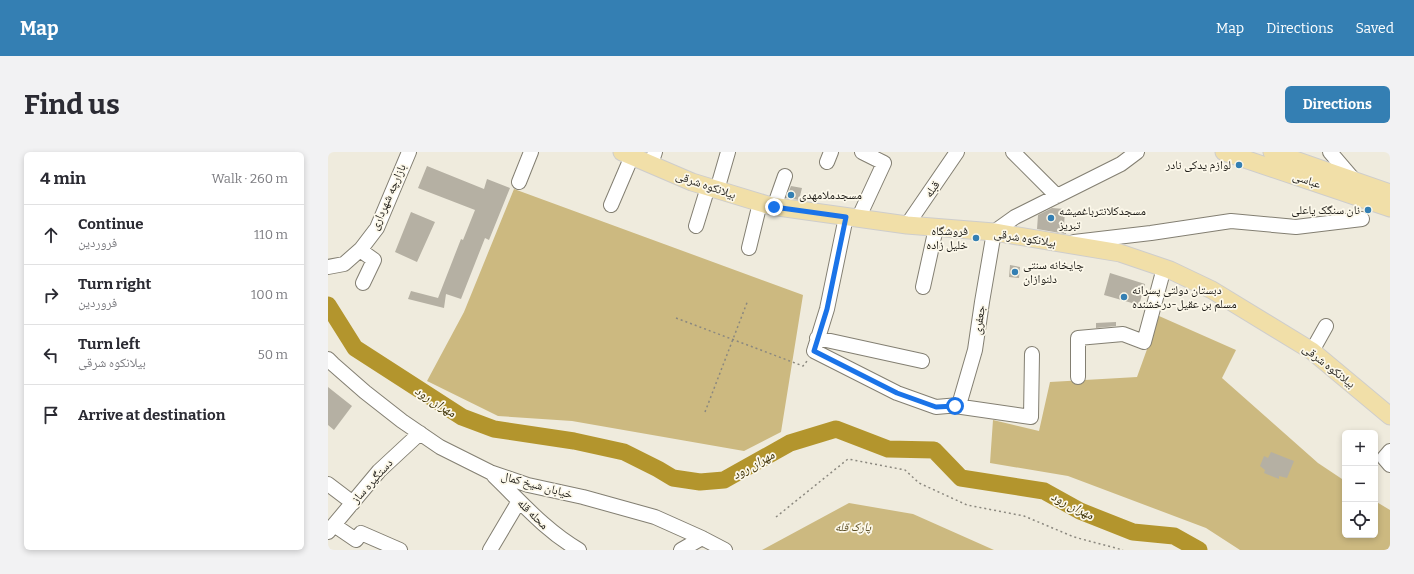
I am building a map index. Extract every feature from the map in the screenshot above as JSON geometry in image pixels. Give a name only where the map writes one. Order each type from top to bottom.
[{"type":"main road","name":"عباسى","points":[[1224,152],[1390,208]]},
{"type":"main road","name":"عباسى","points":[[1272,152],[1390,193]]},
{"type":"main road","name":"بیلانکوه شرقی","points":[[627,154],[653,158],[692,182],[767,205],[907,225],[994,232],[1120,253],[1164,268],[1212,290],[1312,351],[1390,416]]},
{"type":"street","name":"بازارچه شهرداری","points":[[328,267],[344,264],[360,250],[377,228],[409,152]]},
{"type":"street","points":[[519,182],[531,152]]},
{"type":"street","points":[[696,226],[728,152]]},
{"type":"street","points":[[815,345],[827,309],[852,218],[884,163],[862,152]]},
{"type":"street","name":"قبله","points":[[907,225],[957,152]]},
{"type":"street","points":[[1013,152],[1057,196]]},
{"type":"street","points":[[994,232],[1015,217],[1121,164],[1137,152]]},
{"type":"street","points":[[1330,152],[1354,180]]},
{"type":"street","points":[[611,205],[627,154]]},
{"type":"street","points":[[749,248],[767,205],[785,176]]},
{"type":"street","points":[[1062,243],[1151,233],[1231,221],[1296,227],[1362,219]]},
{"type":"street","points":[[923,287],[936,228]]},
{"type":"street","name":"جعفری","points":[[957,406],[975,350],[994,232]]},
{"type":"street","points":[[360,250],[374,260],[363,283]]},
{"type":"street","points":[[1078,377],[1078,338],[1123,334],[1144,342],[1164,268]]},
{"type":"street","points":[[1312,351],[1326,326]]},
{"type":"street","points":[[815,345],[922,361]]},
{"type":"street","points":[[815,345],[897,393],[936,407],[957,406],[1031,417],[1032,354]]},
{"type":"street","name":"خیابان شیخ کمال","points":[[330,365],[440,447],[490,472],[528,485],[583,497],[655,517],[725,550]]},
{"type":"street","name":"دستگیره ساز","points":[[331,529],[380,471],[420,433]]},
{"type":"street","points":[[1390,451],[1384,458],[1390,465]]},
{"type":"street","name":"محله قله","points":[[490,472],[546,527],[565,542],[579,550]]},
{"type":"street","points":[[328,484],[353,503]]},
{"type":"street","points":[[490,550],[519,501]]},
{"type":"street","points":[[331,529],[356,540],[360,534],[400,550]]},
{"type":"street","points":[[681,550],[702,538]]},
{"type":"path","points":[[705,412],[748,300]]},
{"type":"path","points":[[676,318],[803,366],[815,345]]},
{"type":"path","points":[[776,517],[848,459],[905,470],[919,483],[967,505],[1024,516],[1074,537],[1123,550]]},
{"type":"green space","points":[[514,189],[803,295],[781,432],[744,451],[572,421],[498,416],[427,381],[464,312]]},
{"type":"green space","points":[[1159,316],[1236,350],[1222,378],[1318,463],[1342,479],[1342,538],[1378,538],[1378,503],[1390,510],[1390,550],[1240,550],[1206,528],[1068,476],[990,463],[993,420],[1039,431],[1050,382],[1137,377]]},
{"type":"green space","name":"پارک قله","points":[[849,503],[913,514],[994,550],[762,550]]},
{"type":"building","points":[[427,166],[484,189],[487,179],[510,188],[489,240],[485,238],[461,299],[446,294],[444,308],[408,299],[411,291],[438,298],[461,239],[463,240],[475,210],[418,188]]},
{"type":"building","points":[[791,186],[802,188],[799,200],[786,198]]},
{"type":"building","name":"مسجدکلانترباغمیشه تبریز","points":[[1052,208],[1065,209],[1064,227],[1066,227],[1066,234],[1037,229],[1038,215]]},
{"type":"building","points":[[411,212],[435,222],[417,262],[395,252]]},
{"type":"building","name":"چایخانه سنتی دلنوازان","points":[[1010,265],[1020,267],[1019,278],[1009,277]]},
{"type":"building","points":[[1110,273],[1145,284],[1139,305],[1104,295]]},
{"type":"building","points":[[1116,322],[1116,326],[1096,328],[1096,323]]},
{"type":"building","points":[[328,387],[352,406],[334,430],[328,425]]},
{"type":"building","points":[[1271,452],[1294,461],[1287,478],[1279,476],[1279,479],[1264,473],[1265,470],[1260,466],[1264,456],[1268,458]]},
{"type":"waterway","name":"مهران رود","points":[[328,305],[355,348],[462,417],[494,429],[574,441],[624,452],[673,478],[700,482],[724,480],[790,443],[836,429],[888,449],[934,450],[961,478],[1044,491],[1080,511],[1133,532],[1174,536],[1199,550]]},
{"type":"place","name":"لوازم یدکی نادر","points":[[1239,165]]},
{"type":"place","name":"مسجدملامهدی","points":[[791,195]]},
{"type":"place","name":"نان سنگک یاعلی","points":[[1368,210]]},
{"type":"place","name":"مسجدکلانترباغمیشه تبریز","points":[[1051,218]]},
{"type":"place","name":"فروشگاه خلیل زاده","points":[[976,238]]},
{"type":"place","name":"چایخانه سنتی دلنوازان","points":[[1015,272]]},
{"type":"place","name":"دبستان دولتی پسرانه مسلم بن عقیل-درخشنده","points":[[1124,297]]},
{"type":"route","points":[[774,207],[846,217],[827,309],[814,351],[897,393],[936,407],[955,406]]}]
